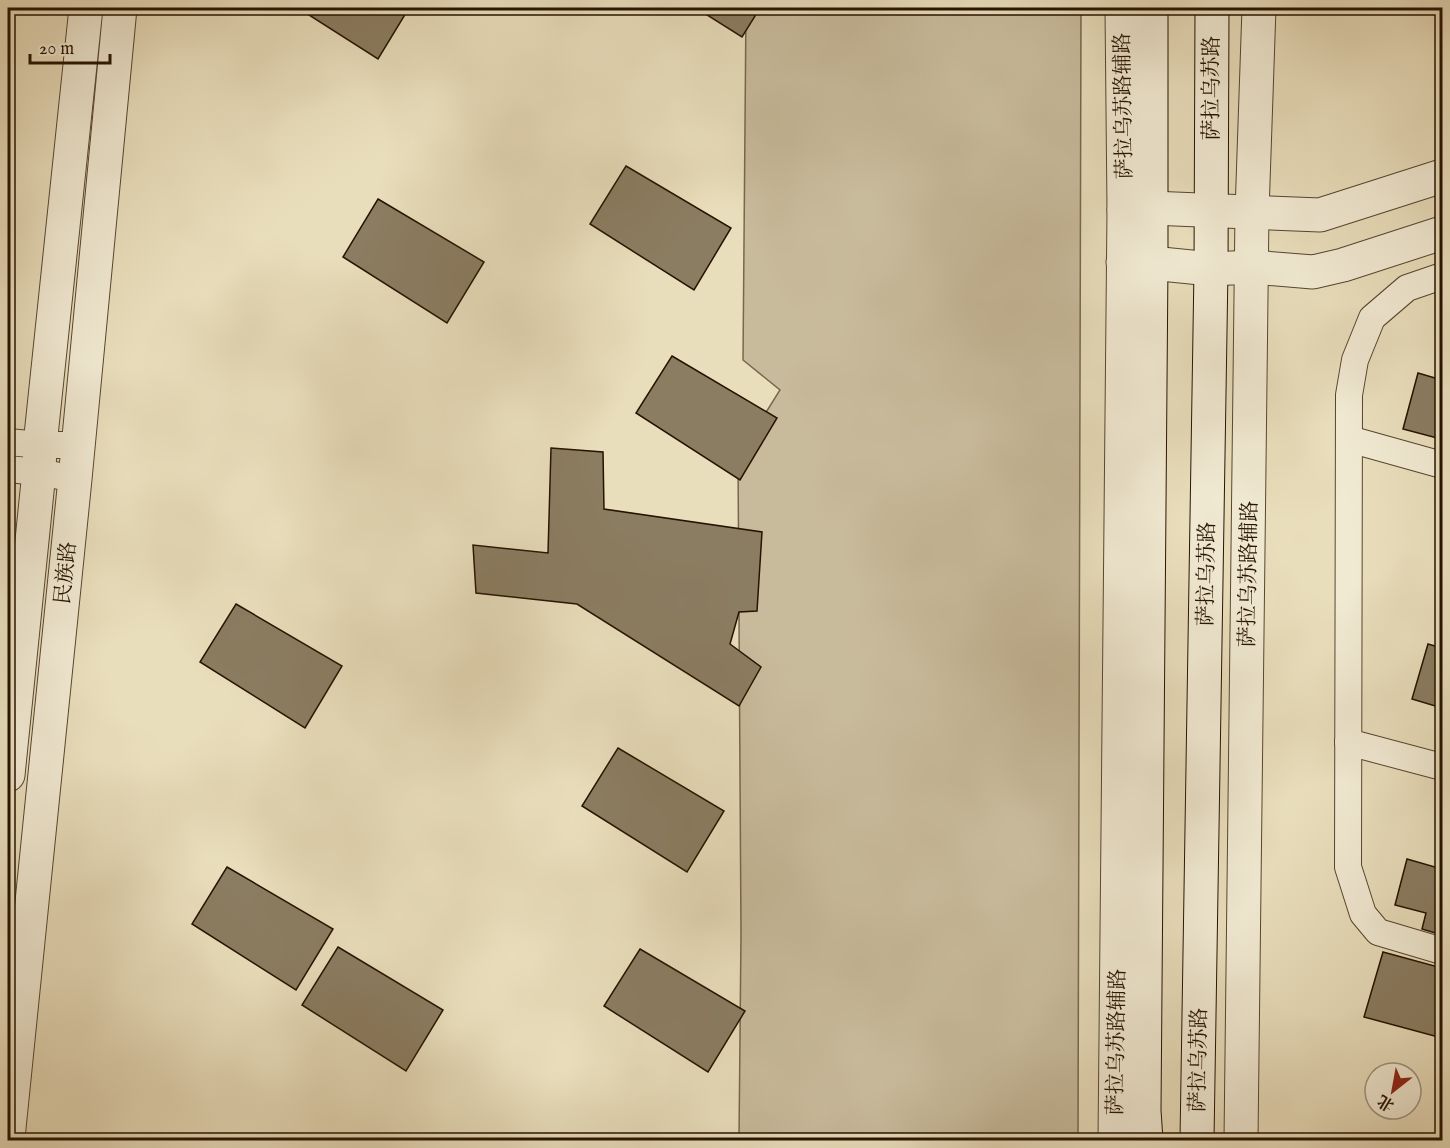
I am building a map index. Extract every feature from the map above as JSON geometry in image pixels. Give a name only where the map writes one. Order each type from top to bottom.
[{"type":"street","name":"民族路","points":[[8,775],[86,8]]},
{"type":"street","name":"民族路","points":[[8,1138],[120,8]]},
{"type":"street","name":"萨拉乌苏路辅路","points":[[1122,8],[1138,209]]},
{"type":"street","points":[[1146,1140],[1137,262],[1138,209],[1151,8]]},
{"type":"street","name":"萨拉乌苏路","points":[[1197,1140],[1211,269],[1212,8]]},
{"type":"street","name":"萨拉乌苏路辅路","points":[[1241,1140],[1252,212],[1259,8]]},
{"type":"street","points":[[1138,209],[1320,215],[1443,176]]},
{"type":"street","points":[[1137,262],[1211,269],[1252,267],[1313,272],[1343,265],[1443,233]]},
{"type":"street","name":"萨拉乌苏路辅路","points":[[1115,1140],[1137,262]]},
{"type":"street","points":[[1443,276],[1407,288],[1372,318],[1355,360],[1349,395],[1348,742],[1348,867],[1363,914],[1378,932],[1443,951]]},
{"type":"street","points":[[1349,439],[1443,465]]},
{"type":"street","points":[[8,442],[75,479]]},
{"type":"street","points":[[8,469],[77,445]]},
{"type":"street","points":[[1348,742],[1443,767]]},
{"type":"shaded area","points":[[746,8],[1081,8],[1078,1140],[739,1140],[741,934],[738,457],[780,390],[743,360]]},
{"type":"building","points":[[298,8],[409,8],[378,59]]},
{"type":"building","points":[[696,8],[760,8],[742,37]]},
{"type":"building","points":[[626,166],[731,228],[694,290],[590,224]]},
{"type":"building","points":[[378,199],[484,262],[447,323],[343,257]]},
{"type":"building","points":[[672,356],[777,418],[740,480],[636,413]]},
{"type":"building","points":[[1418,373],[1442,380],[1442,448],[1439,447],[1441,439],[1403,429]]},
{"type":"building","points":[[551,448],[603,452],[604,509],[762,532],[757,611],[739,612],[730,644],[761,667],[739,706],[577,604],[476,593],[473,545],[548,553]]},
{"type":"building","points":[[236,604],[342,666],[305,728],[200,662]]},
{"type":"building","points":[[1428,644],[1442,648],[1442,708],[1412,699]]},
{"type":"building","points":[[618,748],[724,811],[687,872],[582,806]]},
{"type":"building","points":[[1407,859],[1442,869],[1442,935],[1422,929],[1426,913],[1395,905]]},
{"type":"building","points":[[227,867],[333,929],[296,990],[192,924]]},
{"type":"building","points":[[338,947],[443,1010],[406,1071],[302,1005]]},
{"type":"building","points":[[640,949],[745,1011],[708,1072],[604,1006]]},
{"type":"building","points":[[1383,952],[1442,968],[1442,1038],[1364,1017]]}]
